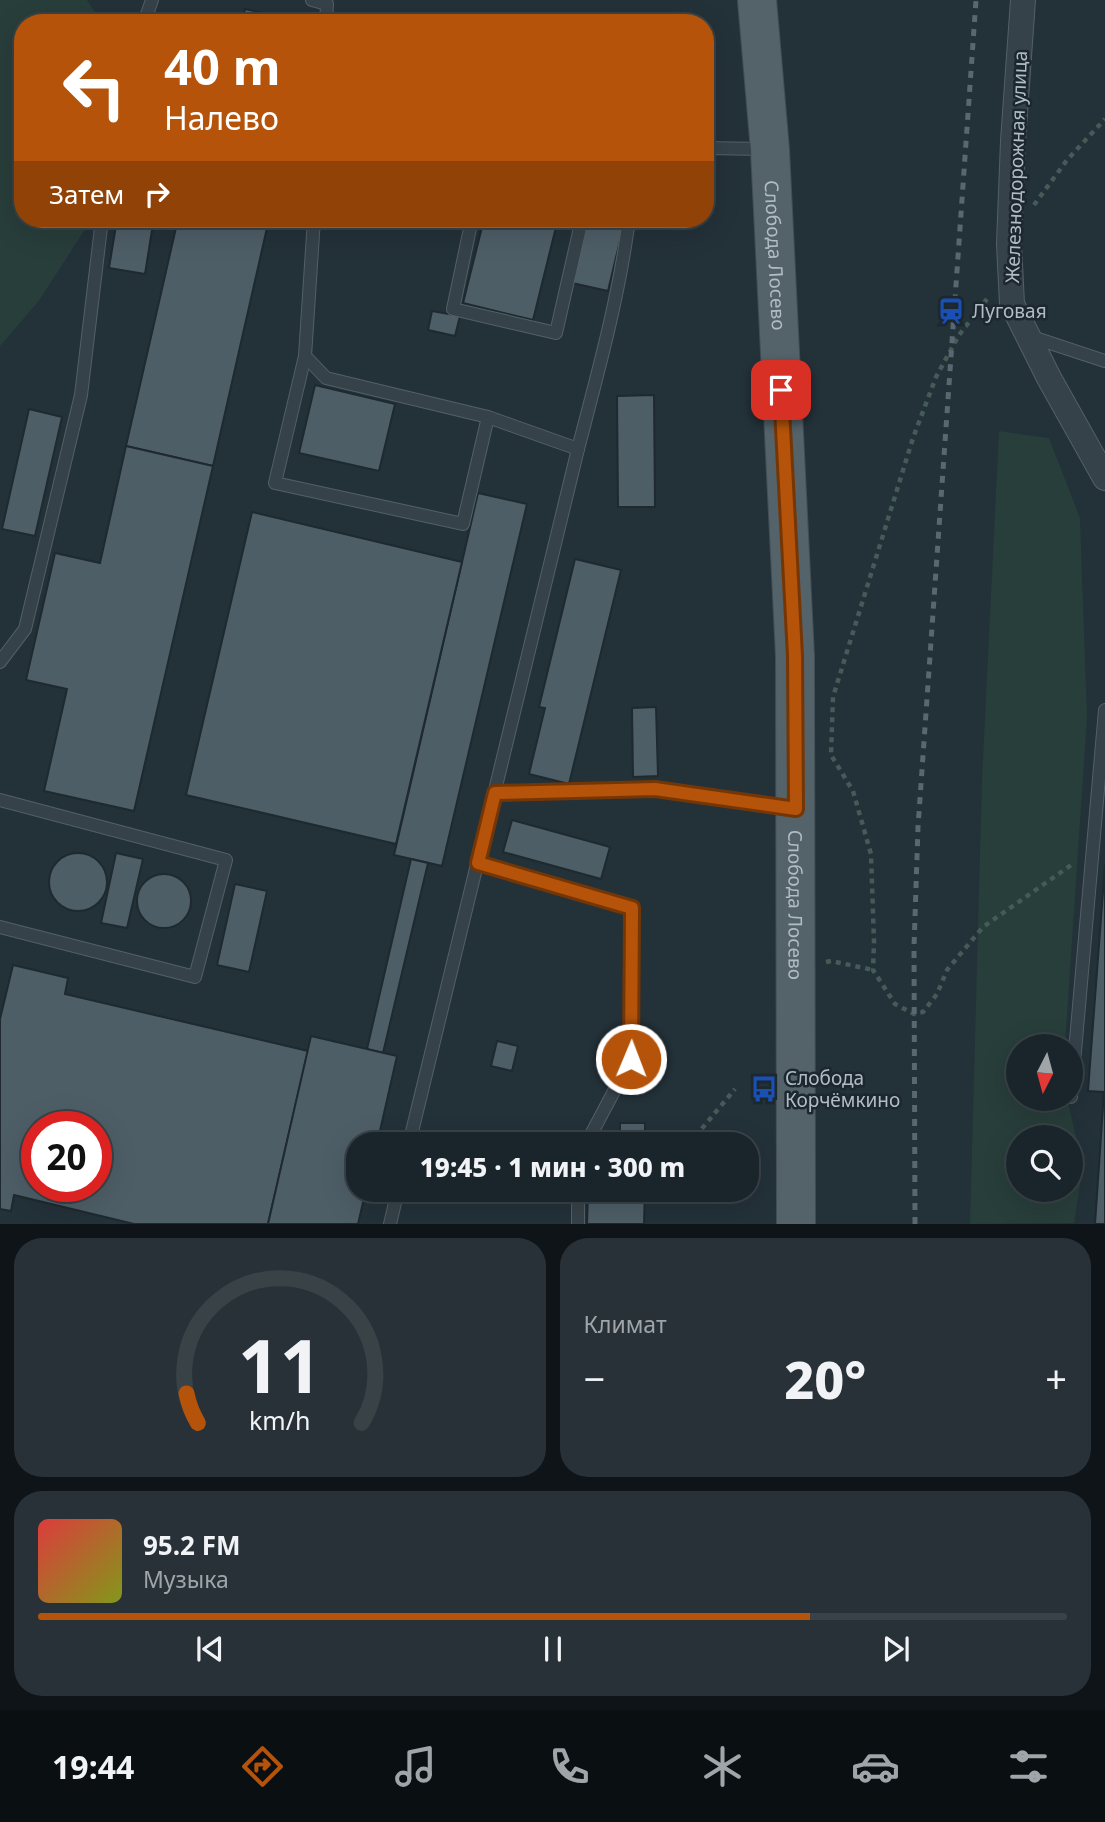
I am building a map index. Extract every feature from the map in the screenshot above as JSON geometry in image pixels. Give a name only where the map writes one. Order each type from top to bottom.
[{"type":"main road","name":"Слобода Лосево","points":[[757,0],[770,150],[795,656],[796,1223]]},
{"type":"street","name":"Железнодорожная улица","points":[[1023,0],[1013,141],[1010,269],[1012,304],[1105,478]]},
{"type":"lane","points":[[312,0],[328,2]]},
{"type":"lane","points":[[714,148],[770,150]]},
{"type":"lane","points":[[2,655],[25,629],[80,395],[101,228]]},
{"type":"lane","points":[[313,228],[305,356],[275,483],[463,524],[488,418]]},
{"type":"lane","points":[[470,228],[453,309],[556,333],[580,228]]},
{"type":"lane","points":[[412,1132],[610,325],[628,228]]},
{"type":"lane","points":[[1027,335],[1105,361]]},
{"type":"lane","points":[[305,356],[326,378],[488,418],[578,449]]},
{"type":"lane","points":[[1077,1034],[1105,710]]},
{"type":"lane","points":[[495,793],[655,789],[796,809]]},
{"type":"lane","points":[[0,800],[226,860],[195,977],[0,927]]},
{"type":"lane","points":[[478,863],[632,908],[631,1059],[592,1132]]},
{"type":"lane","points":[[390,1223],[395,1202]]},
{"type":"lane","points":[[578,1202],[578,1223]]},
{"type":"path","points":[[1026,215],[1067,160],[1105,120]]},
{"type":"path","points":[[1010,269],[959,335],[936,377],[913,438],[833,697],[831,755],[853,791],[871,854],[873,970],[895,1004],[914,1014],[923,1012],[937,994],[947,970],[983,927],[1093,852]]},
{"type":"path","points":[[796,968],[831,961],[873,970]]},
{"type":"path","points":[[699,1132],[735,1089]]},
{"type":"green space","points":[[0,0],[87,0],[96,14],[14,14],[14,228],[86,228],[38,302],[0,346]]},
{"type":"green space","points":[[999,431],[1049,438],[1080,518],[1087,718],[1066,1034],[1006,1034],[1006,1111],[1070,1111],[1073,1125],[1006,1125],[1006,1202],[1077,1202],[1074,1223],[970,1224],[982,779]]},
{"type":"building","points":[[245,9],[267,14],[244,14]]},
{"type":"building","points":[[116,228],[152,228],[145,274],[109,268]]},
{"type":"building","points":[[176,228],[267,228],[213,466],[126,446]]},
{"type":"building","points":[[482,228],[556,228],[533,320],[463,303]]},
{"type":"building","points":[[585,228],[623,228],[608,291],[572,283]]},
{"type":"building","points":[[432,311],[460,316],[455,336],[428,330]]},
{"type":"building","points":[[315,385],[395,404],[379,471],[299,453]]},
{"type":"building","points":[[654,395],[655,507],[618,507],[617,396]]},
{"type":"building","points":[[29,409],[62,417],[35,536],[2,529]]},
{"type":"building","points":[[126,446],[213,466],[134,811],[44,791],[67,689],[26,680],[55,553],[100,563]]},
{"type":"building","points":[[478,493],[527,504],[442,866],[394,855]]},
{"type":"building","points":[[252,512],[462,562],[396,844],[186,795]]},
{"type":"building","points":[[575,559],[621,570],[569,784],[529,774],[545,708],[539,707]]},
{"type":"building","points":[[656,707],[658,776],[633,777],[632,708]]},
{"type":"building","points":[[512,820],[610,847],[601,879],[503,852]]},
{"type":"building","points":[[72,853],[84,853],[99,861],[107,876],[107,888],[99,903],[84,911],[72,911],[57,903],[49,888],[49,876],[57,861]]},
{"type":"building","points":[[116,853],[143,859],[127,928],[101,923]]},
{"type":"building","points":[[411,859],[428,863],[383,1053],[367,1049]]},
{"type":"building","points":[[1105,865],[1105,1224],[1095,1224],[1104,1092],[1088,1091]]},
{"type":"building","points":[[169,874],[179,878],[187,886],[191,901],[187,916],[179,924],[159,928],[149,924],[141,916],[137,896],[141,886],[149,878]]},
{"type":"building","points":[[235,884],[267,891],[249,972],[217,965]]},
{"type":"building","points":[[13,965],[68,978],[65,994],[308,1051],[268,1224],[134,1224],[43,1202],[112,1202],[112,1111],[21,1111],[21,1197],[14,1195],[11,1211],[0,1209],[0,1019]]},
{"type":"building","points":[[311,1036],[397,1056],[380,1132],[346,1132],[346,1202],[363,1202],[358,1224],[268,1224]]},
{"type":"building","points":[[497,1041],[518,1046],[512,1071],[491,1066]]},
{"type":"building","points":[[620,1123],[645,1123],[645,1132],[620,1132]]},
{"type":"building","points":[[588,1202],[645,1202],[644,1224],[587,1224]]},
{"type":"railway","points":[[915,1224],[914,947],[918,827],[976,0]]},
{"type":"place","name":"Луговая","points":[[951,311]]},
{"type":"place","name":"Слобода Корчёмкино","points":[[764,1089]]},
{"type":"route","points":[[631,1059],[632,908],[478,863],[495,793],[655,789],[796,809],[795,656],[781,390]]}]
